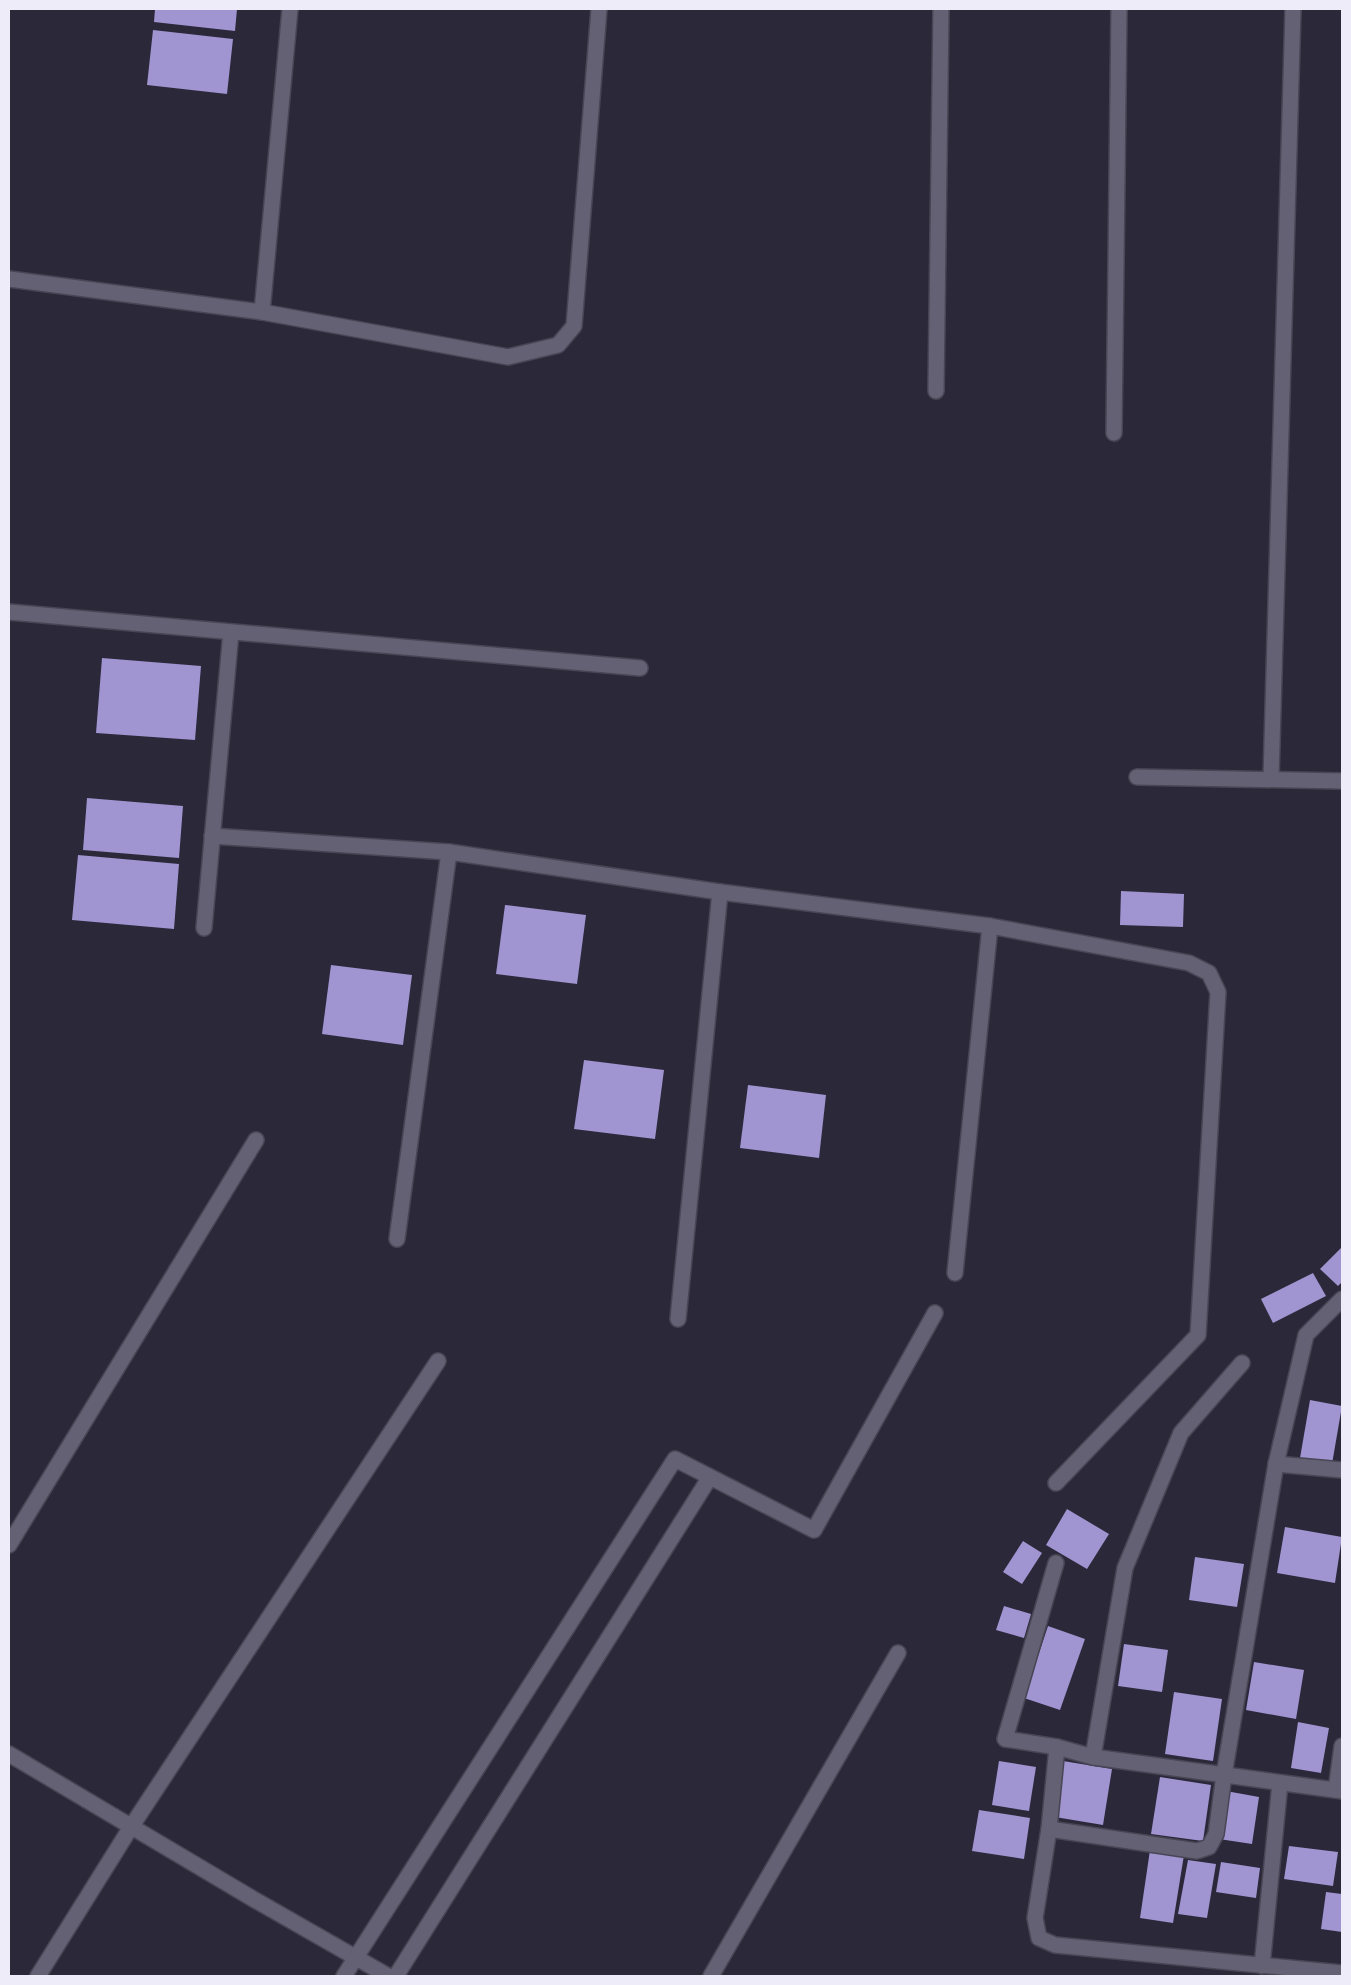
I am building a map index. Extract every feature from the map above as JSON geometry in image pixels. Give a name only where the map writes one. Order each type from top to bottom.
[{"type":"street","points":[[262,312],[290,9]]},
{"type":"street","points":[[9,279],[262,312],[508,357],[558,345],[574,326],[599,9]]},
{"type":"street","points":[[936,390],[941,9]]},
{"type":"street","points":[[1114,433],[1119,9]]},
{"type":"street","points":[[1271,779],[1293,9]]},
{"type":"street","points":[[9,612],[640,668]]},
{"type":"street","points":[[204,928],[231,632]]},
{"type":"street","points":[[1138,777],[1342,780]]},
{"type":"street","points":[[212,836],[449,852],[720,892],[990,926],[1189,963],[1209,973],[1218,992],[1198,1335],[1056,1483]]},
{"type":"street","points":[[397,1239],[449,852]]},
{"type":"street","points":[[678,1319],[720,892]]},
{"type":"street","points":[[956,1273],[990,926]]},
{"type":"street","points":[[9,1545],[256,1140]]},
{"type":"street","points":[[1049,1829],[1196,1850],[1209,1847],[1216,1834],[1224,1775],[1276,1464],[1306,1335],[1342,1299]]},
{"type":"street","points":[[344,1976],[675,1459],[814,1530],[935,1313]]},
{"type":"street","points":[[38,1976],[131,1827],[438,1360]]},
{"type":"street","points":[[1094,1757],[1125,1568],[1181,1433],[1242,1363]]},
{"type":"street","points":[[1276,1464],[1342,1470]]},
{"type":"street","points":[[396,1976],[710,1477]]},
{"type":"street","points":[[1056,1564],[1006,1739],[1057,1747],[1094,1757],[1339,1791],[1342,1746]]},
{"type":"street","points":[[711,1976],[898,1653]]},
{"type":"street","points":[[1057,1747],[1049,1829],[1035,1918],[1039,1938],[1055,1945],[1262,1966],[1342,1972]]},
{"type":"street","points":[[9,1754],[355,1959],[388,1976]]},
{"type":"street","points":[[1262,1966],[1280,1783]]},
{"type":"building","points":[[155,9],[237,9],[235,31],[154,22]]},
{"type":"building","points":[[153,30],[233,39],[227,94],[147,85]]},
{"type":"building","points":[[102,658],[201,666],[195,740],[96,733]]},
{"type":"building","points":[[87,798],[183,806],[179,858],[83,850]]},
{"type":"building","points":[[78,855],[179,864],[174,929],[72,920]]},
{"type":"building","points":[[1121,891],[1184,894],[1183,927],[1120,925]]},
{"type":"building","points":[[505,905],[586,915],[577,984],[496,974]]},
{"type":"building","points":[[331,965],[412,975],[403,1045],[322,1034]]},
{"type":"building","points":[[584,1060],[664,1070],[655,1139],[574,1129]]},
{"type":"building","points":[[748,1085],[826,1095],[819,1158],[740,1148]]},
{"type":"building","points":[[1342,1247],[1342,1282],[1338,1286],[1320,1269]]},
{"type":"building","points":[[1313,1273],[1326,1296],[1273,1323],[1261,1299]]},
{"type":"building","points":[[1310,1400],[1342,1406],[1332,1464],[1300,1458]]},
{"type":"building","points":[[1067,1509],[1109,1534],[1087,1569],[1046,1545]]},
{"type":"building","points":[[1285,1527],[1342,1537],[1335,1583],[1277,1573]]},
{"type":"building","points":[[1023,1541],[1042,1553],[1022,1584],[1003,1572]]},
{"type":"building","points":[[1195,1557],[1244,1564],[1237,1607],[1189,1600]]},
{"type":"building","points":[[1004,1606],[1031,1614],[1024,1638],[996,1630]]},
{"type":"building","points":[[1048,1626],[1085,1639],[1060,1710],[1024,1698]]},
{"type":"building","points":[[1124,1644],[1168,1650],[1162,1692],[1118,1686]]},
{"type":"building","points":[[1254,1662],[1304,1670],[1296,1719],[1246,1710]]},
{"type":"building","points":[[1174,1692],[1222,1699],[1213,1761],[1165,1754]]},
{"type":"building","points":[[1298,1722],[1329,1728],[1321,1773],[1291,1768]]},
{"type":"building","points":[[999,1761],[1036,1767],[1029,1811],[992,1805]]},
{"type":"building","points":[[1063,1761],[1112,1769],[1103,1825],[1055,1817]]},
{"type":"building","points":[[1160,1777],[1211,1785],[1203,1841],[1151,1834]]},
{"type":"building","points":[[1226,1791],[1259,1797],[1252,1844],[1219,1839]]},
{"type":"building","points":[[979,1810],[1030,1818],[1024,1859],[972,1851]]},
{"type":"building","points":[[1289,1846],[1338,1852],[1333,1886],[1284,1879]]},
{"type":"building","points":[[1150,1850],[1184,1855],[1173,1923],[1140,1918]]},
{"type":"building","points":[[1188,1860],[1216,1864],[1207,1918],[1178,1914]]},
{"type":"building","points":[[1221,1862],[1260,1868],[1256,1898],[1216,1892]]},
{"type":"building","points":[[1326,1892],[1342,1894],[1342,1932],[1321,1929]]}]
